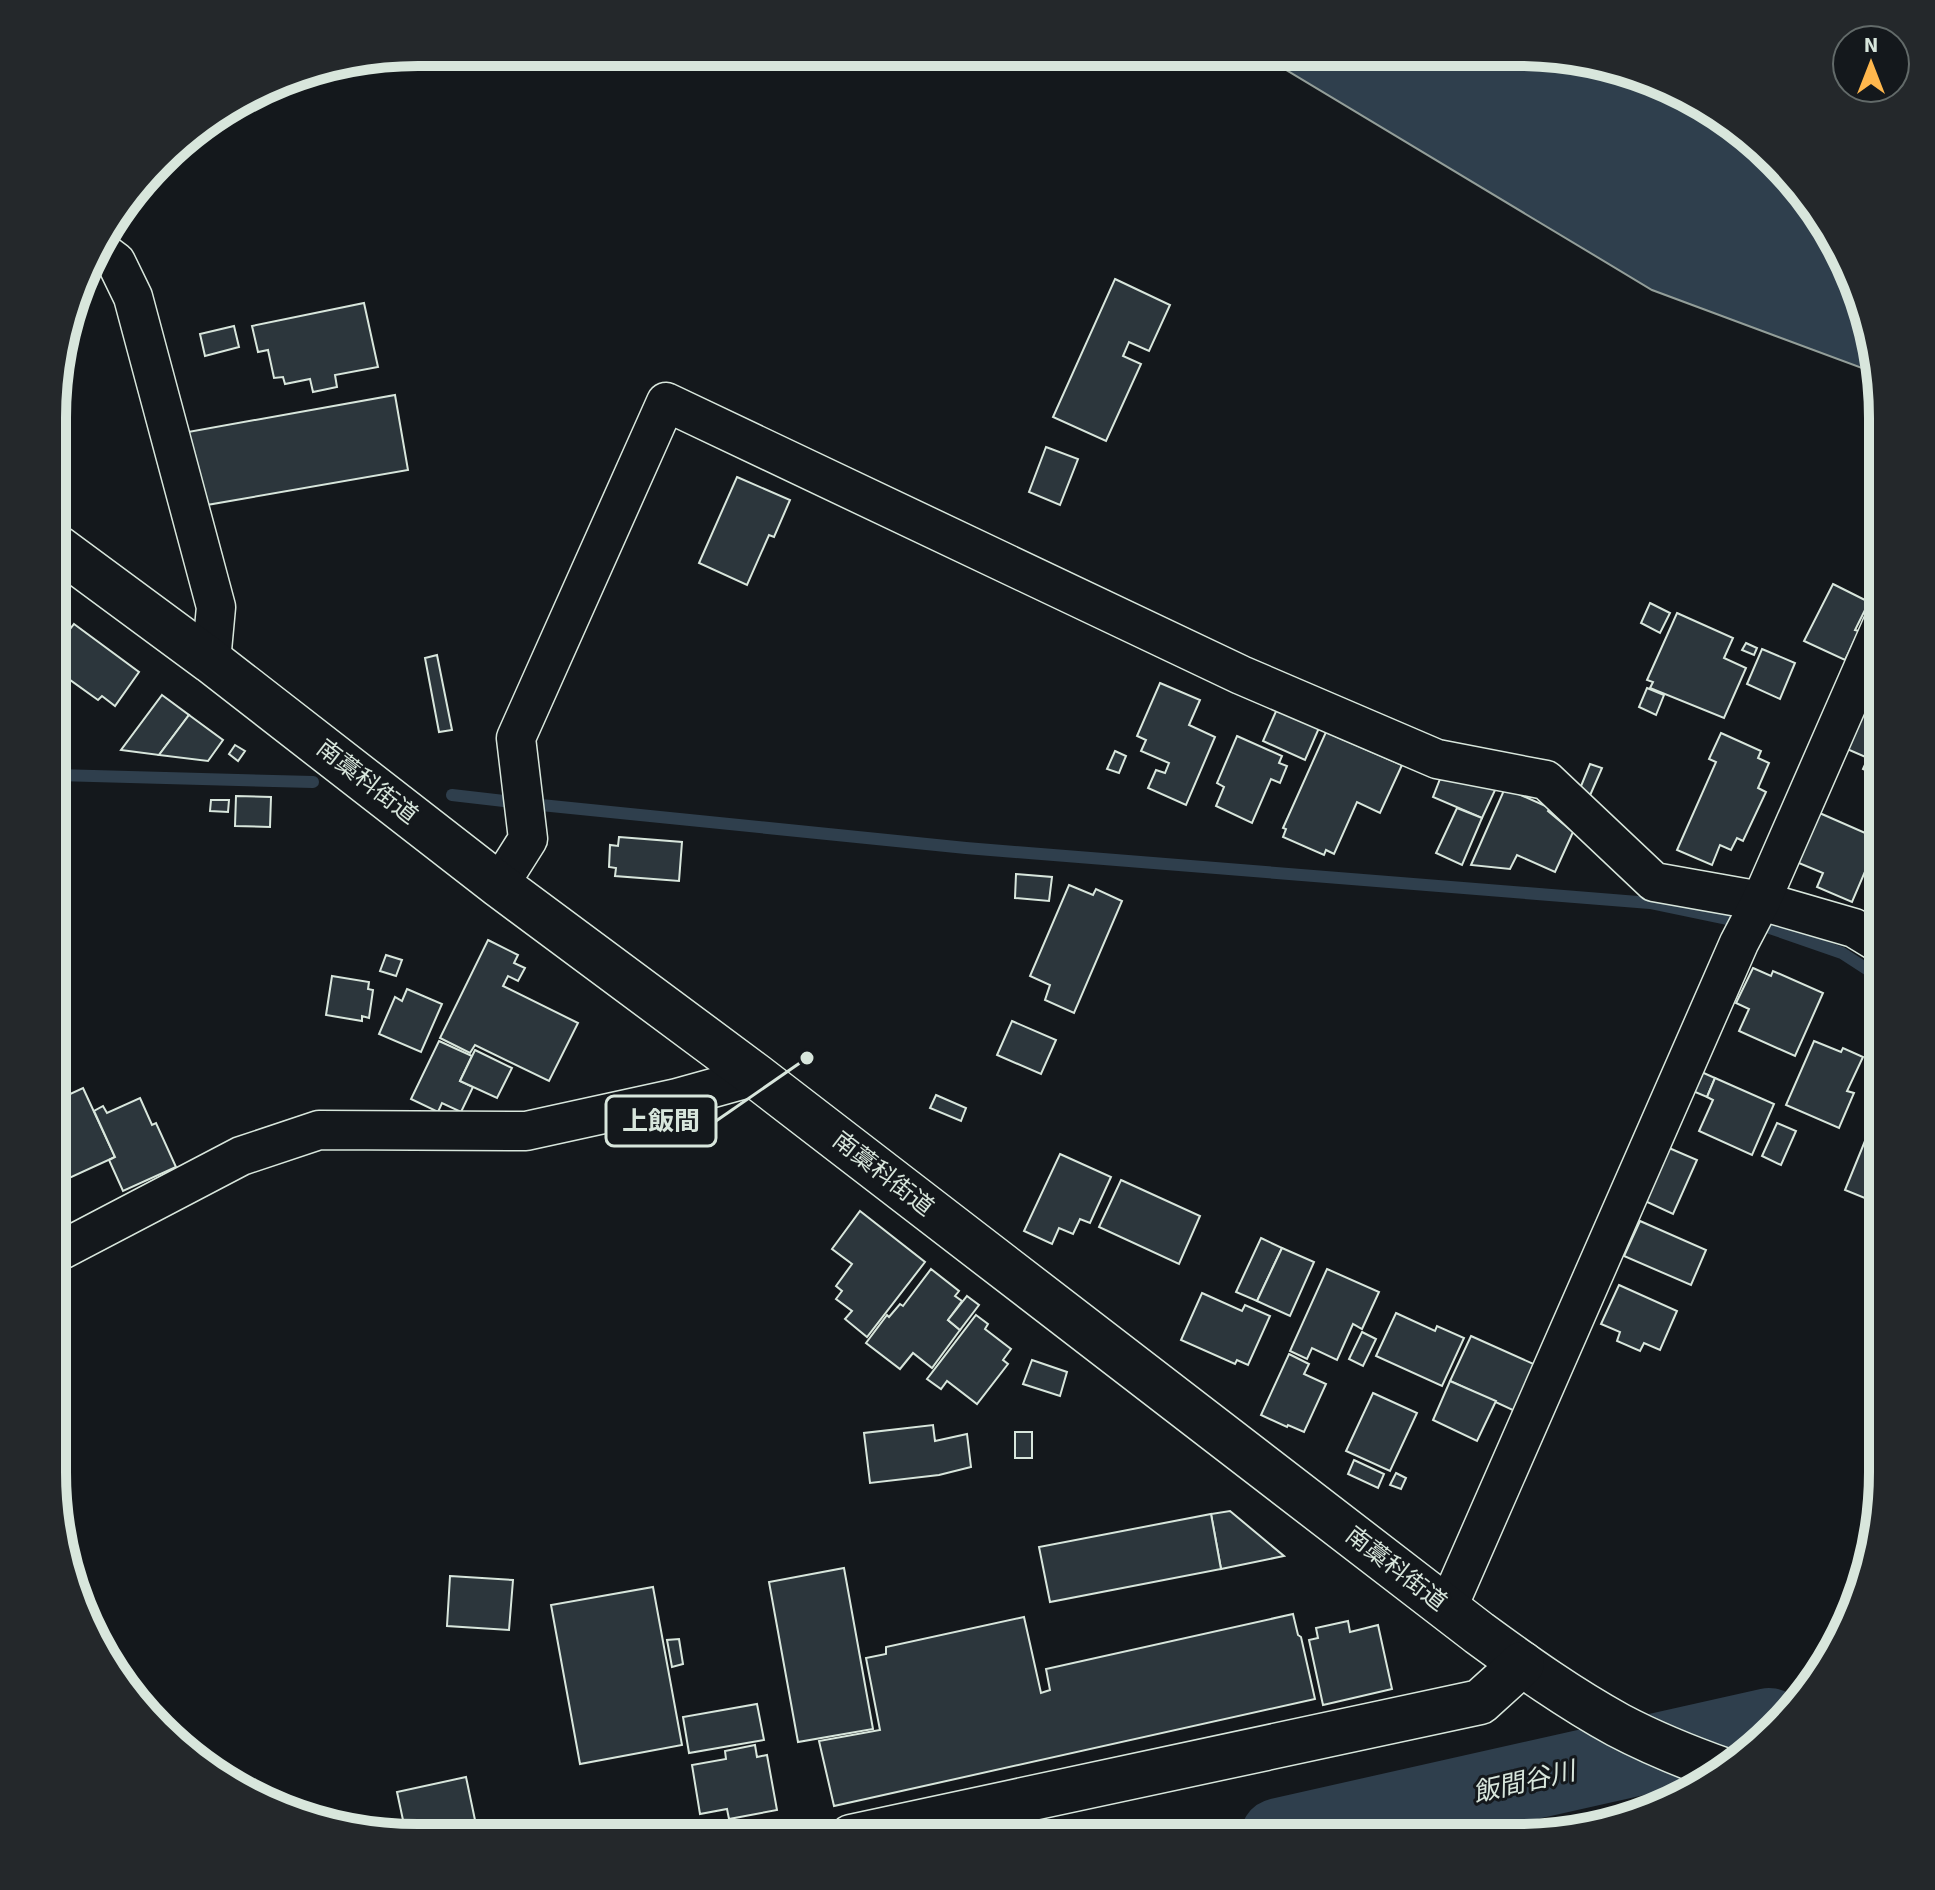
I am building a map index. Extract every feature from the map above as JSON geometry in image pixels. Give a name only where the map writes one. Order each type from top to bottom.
[{"type":"main road","name":"南藁科街道","points":[[66,554],[211,661],[499,885],[756,1076],[1447,1609],[1573,1698],[1644,1738],[1711,1766]]},
{"type":"main road","points":[[912,1824],[1480,1702],[1522,1664]]},
{"type":"street","points":[[106,255],[116,262],[133,297],[216,607],[211,661]]},
{"type":"street","points":[[499,885],[528,839],[516,738],[666,402],[1241,675],[1437,759],[1546,780],[1654,882],[1761,901],[1854,928],[1869,937]]},
{"type":"street","points":[[1447,1609],[1869,655]]},
{"type":"street","points":[[66,1248],[241,1156],[319,1130],[526,1131],[677,1098],[756,1076]]},
{"type":"water","points":[[1278,66],[1540,67],[1608,78],[1673,102],[1713,125],[1749,153],[1782,186],[1810,222],[1842,283],[1857,327],[1866,369],[1652,290]]},
{"type":"building","points":[[1115,279],[1170,305],[1149,351],[1129,342],[1123,356],[1141,364],[1106,441],[1053,417]]},
{"type":"building","points":[[364,303],[378,367],[335,375],[337,387],[313,392],[310,379],[285,384],[283,377],[274,378],[268,350],[258,352],[252,326]]},
{"type":"building","points":[[234,326],[239,347],[205,356],[200,334]]},
{"type":"building","points":[[395,395],[408,470],[201,506],[188,432]]},
{"type":"building","points":[[1046,447],[1078,459],[1060,505],[1029,492]]},
{"type":"building","points":[[737,477],[790,500],[774,537],[769,535],[747,585],[699,563]]},
{"type":"building","points":[[1833,584],[1869,602],[1845,660],[1804,641]]},
{"type":"building","points":[[1650,603],[1670,613],[1660,633],[1641,623]]},
{"type":"building","points":[[1677,613],[1733,638],[1724,658],[1746,668],[1724,718],[1650,688],[1653,682],[1647,680]]},
{"type":"building","points":[[74,624],[139,672],[115,706],[102,696],[98,700],[70,680],[66,686],[66,634]]},
{"type":"building","points":[[1746,643],[1757,648],[1754,655],[1742,650]]},
{"type":"building","points":[[1762,649],[1795,663],[1780,699],[1747,684]]},
{"type":"building","points":[[437,655],[452,730],[439,732],[425,658]]},
{"type":"building","points":[[1160,683],[1200,700],[1189,725],[1215,737],[1186,805],[1148,788],[1156,770],[1165,773],[1169,763],[1141,751],[1146,740],[1137,736]]},
{"type":"building","points":[[1647,688],[1664,695],[1656,715],[1639,707]]},
{"type":"building","points":[[162,695],[189,715],[159,755],[121,750]]},
{"type":"building","points":[[1866,706],[1869,707],[1869,772],[1863,769],[1868,758],[1847,749]]},
{"type":"building","points":[[1277,709],[1319,728],[1305,760],[1263,741]]},
{"type":"building","points":[[189,715],[223,740],[208,761],[159,755]]},
{"type":"building","points":[[1326,732],[1402,765],[1380,813],[1357,802],[1334,854],[1326,850],[1324,855],[1283,837],[1286,829],[1283,828]]},
{"type":"building","points":[[1721,733],[1761,751],[1758,758],[1769,763],[1758,788],[1766,792],[1743,841],[1737,838],[1731,850],[1720,845],[1712,865],[1677,850],[1716,762],[1709,759]]},
{"type":"building","points":[[1237,736],[1282,756],[1279,763],[1287,766],[1280,783],[1271,779],[1252,823],[1216,806],[1224,787],[1217,783]]},
{"type":"building","points":[[235,745],[245,751],[238,761],[229,754]]},
{"type":"building","points":[[1115,751],[1126,756],[1119,773],[1107,769]]},
{"type":"building","points":[[1590,764],[1602,768],[1588,800],[1579,791]]},
{"type":"building","points":[[1440,779],[1496,788],[1482,818],[1433,797]]},
{"type":"building","points":[[1505,788],[1550,808],[1548,811],[1573,832],[1555,872],[1517,855],[1510,869],[1471,865]]},
{"type":"building","points":[[236,796],[271,797],[270,827],[235,826]]},
{"type":"building","points":[[211,800],[229,800],[228,812],[210,811]]},
{"type":"building","points":[[1457,808],[1482,818],[1462,865],[1436,853]]},
{"type":"building","points":[[1815,811],[1869,835],[1869,862],[1852,902],[1817,887],[1823,873],[1794,861]]},
{"type":"building","points":[[619,837],[682,842],[679,881],[615,876],[616,868],[609,867],[610,845],[618,846]]},
{"type":"building","points":[[1016,874],[1052,877],[1049,901],[1015,898]]},
{"type":"building","points":[[1069,885],[1093,895],[1096,889],[1122,901],[1074,1013],[1045,1000],[1050,985],[1030,976]]},
{"type":"building","points":[[488,940],[518,955],[514,963],[525,968],[518,981],[508,976],[503,986],[578,1023],[549,1081],[475,1045],[470,1053],[440,1038]]},
{"type":"building","points":[[386,955],[402,960],[396,976],[380,971]]},
{"type":"building","points":[[1753,968],[1771,976],[1773,971],[1823,993],[1795,1056],[1739,1031],[1749,1009],[1736,1003]]},
{"type":"building","points":[[332,976],[369,982],[368,989],[373,990],[369,1018],[362,1016],[362,1021],[326,1015]]},
{"type":"building","points":[[407,989],[442,1004],[421,1052],[379,1034],[395,997],[402,1001]]},
{"type":"building","points":[[1012,1021],[1056,1040],[1041,1074],[997,1055]]},
{"type":"building","points":[[439,1041],[472,1056],[460,1081],[473,1087],[461,1112],[442,1103],[438,1112],[411,1099]]},
{"type":"building","points":[[1814,1041],[1863,1057],[1847,1091],[1854,1093],[1839,1128],[1786,1105]]},
{"type":"building","points":[[475,1050],[512,1068],[497,1098],[460,1081]]},
{"type":"building","points":[[1697,1070],[1715,1078],[1707,1097],[1688,1089]]},
{"type":"building","points":[[1715,1078],[1774,1104],[1752,1155],[1699,1131],[1713,1100],[1707,1097]]},
{"type":"building","points":[[83,1088],[115,1157],[66,1179],[66,1096]]},
{"type":"building","points":[[936,1095],[966,1108],[961,1121],[930,1108]]},
{"type":"building","points":[[140,1098],[152,1125],[156,1123],[176,1167],[123,1191],[109,1160],[115,1157],[94,1111],[103,1106],[107,1113]]},
{"type":"building","points":[[1777,1123],[1796,1131],[1781,1165],[1762,1156]]},
{"type":"building","points":[[1869,1131],[1869,1200],[1845,1190]]},
{"type":"building","points":[[1669,1148],[1697,1160],[1673,1214],[1645,1201]]},
{"type":"building","points":[[1060,1154],[1111,1177],[1090,1223],[1080,1219],[1073,1234],[1059,1228],[1052,1244],[1024,1231]]},
{"type":"building","points":[[1121,1180],[1200,1216],[1179,1264],[1099,1227]]},
{"type":"building","points":[[860,1211],[925,1262],[867,1337],[845,1319],[852,1311],[836,1299],[842,1291],[836,1286],[852,1264],[832,1249]]},
{"type":"building","points":[[1640,1221],[1706,1250],[1691,1285],[1624,1256]]},
{"type":"building","points":[[1261,1238],[1282,1248],[1257,1301],[1236,1292]]},
{"type":"building","points":[[1282,1248],[1314,1262],[1290,1316],[1257,1301]]},
{"type":"building","points":[[931,1269],[959,1291],[955,1296],[962,1301],[948,1320],[960,1330],[932,1368],[913,1353],[900,1369],[866,1343],[887,1315],[889,1317],[900,1304],[903,1306]]},
{"type":"building","points":[[1327,1269],[1379,1292],[1362,1329],[1353,1324],[1337,1360],[1312,1348],[1307,1359],[1290,1351]]},
{"type":"building","points":[[1619,1285],[1677,1311],[1660,1350],[1644,1343],[1640,1351],[1617,1341],[1620,1332],[1601,1324]]},
{"type":"building","points":[[1202,1293],[1242,1311],[1245,1305],[1270,1316],[1248,1365],[1237,1360],[1235,1364],[1181,1340]]},
{"type":"building","points":[[967,1296],[979,1305],[960,1330],[948,1320]]},
{"type":"building","points":[[1396,1313],[1435,1331],[1437,1326],[1464,1338],[1442,1386],[1376,1356]]},
{"type":"building","points":[[976,1315],[988,1324],[985,1329],[1011,1349],[1003,1360],[1008,1364],[977,1404],[947,1381],[941,1389],[927,1379]]},
{"type":"building","points":[[1362,1332],[1376,1339],[1363,1366],[1349,1359]]},
{"type":"building","points":[[1471,1336],[1538,1366],[1517,1412],[1450,1381]]},
{"type":"building","points":[[1289,1354],[1309,1364],[1304,1374],[1326,1384],[1304,1432],[1261,1415]]},
{"type":"building","points":[[1032,1360],[1067,1372],[1060,1396],[1023,1384]]},
{"type":"building","points":[[1450,1381],[1496,1401],[1477,1441],[1433,1420]]},
{"type":"building","points":[[1373,1393],[1417,1413],[1390,1471],[1346,1451]]},
{"type":"building","points":[[933,1425],[935,1441],[967,1434],[971,1467],[939,1475],[870,1483],[864,1433]]},
{"type":"building","points":[[1015,1432],[1032,1432],[1032,1458],[1015,1458]]},
{"type":"building","points":[[1354,1460],[1384,1474],[1378,1488],[1348,1474]]},
{"type":"building","points":[[1396,1473],[1406,1478],[1401,1489],[1390,1485]]},
{"type":"building","points":[[1230,1511],[1284,1556],[1221,1569],[1211,1514]]},
{"type":"building","points":[[1211,1514],[1221,1569],[1050,1602],[1039,1547]]},
{"type":"building","points":[[844,1568],[873,1729],[798,1742],[769,1582]]},
{"type":"building","points":[[450,1576],[513,1580],[509,1630],[447,1626]]},
{"type":"building","points":[[653,1587],[682,1745],[580,1764],[551,1605]]},
{"type":"building","points":[[1293,1614],[1315,1699],[834,1806],[819,1741],[880,1730],[866,1658],[886,1654],[886,1647],[1024,1617],[1041,1693],[1050,1690],[1046,1669]]},
{"type":"building","points":[[1348,1621],[1350,1632],[1378,1625],[1392,1689],[1323,1705],[1309,1640],[1318,1638],[1316,1628]]},
{"type":"building","points":[[679,1639],[683,1664],[672,1667],[667,1640]]},
{"type":"building","points":[[757,1704],[764,1740],[689,1753],[683,1717]]},
{"type":"building","points":[[755,1745],[757,1757],[767,1755],[777,1810],[729,1819],[727,1809],[700,1814],[692,1765],[726,1759],[725,1751]]},
{"type":"building","points":[[466,1777],[475,1820],[455,1824],[404,1823],[397,1792]]},
{"type":"waterway","points":[[66,775],[313,782]]},
{"type":"waterway","points":[[452,795],[504,801]]},
{"type":"waterway","points":[[541,805],[966,848],[1650,903],[1770,928],[1842,953],[1869,971]]},
{"type":"waterway","name":"飯間谷川","points":[[1337,1824],[1757,1730]]},
{"type":"place","name":"上飯間","points":[[807,1058]]}]
